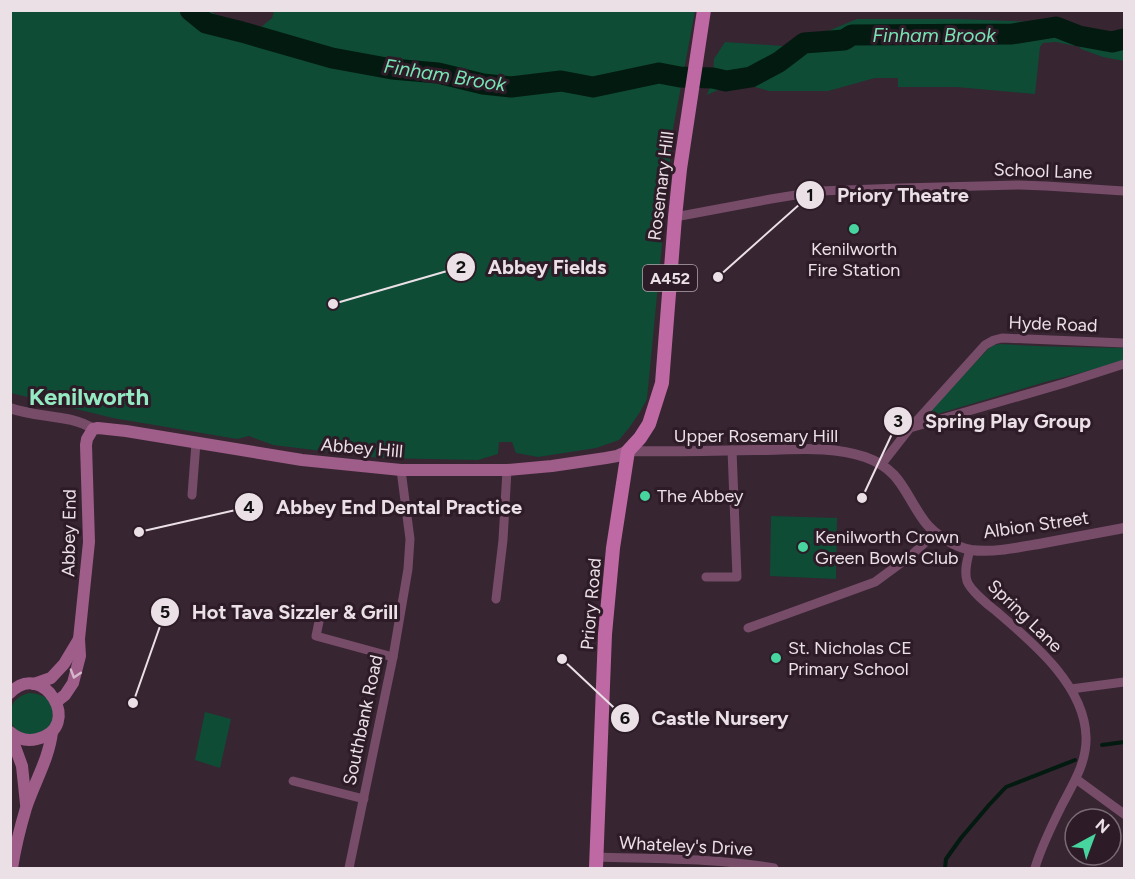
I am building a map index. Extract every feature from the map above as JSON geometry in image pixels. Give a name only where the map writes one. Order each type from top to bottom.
[{"type":"main road","name":"Rosemary Hill","points":[[628,450],[649,424],[662,383],[675,217],[703,17]]},
{"type":"main road","name":"Abbey Hill","points":[[93,429],[126,431],[302,460],[401,470],[507,470],[606,458],[617,456],[628,450]]},
{"type":"main road","name":"Abbey End","points":[[56,702],[65,695],[73,683],[80,656],[79,639],[90,542],[87,439],[93,429]]},
{"type":"main road","name":"Priory Road","points":[[596,863],[606,617],[613,548],[628,450]]},
{"type":"main road","name":"Abbey End","points":[[34,684],[51,678],[64,664],[79,639]]},
{"type":"main road","points":[[12,689],[27,683],[45,688],[56,702],[58,717],[45,760],[26,808],[12,868]]},
{"type":"main road","points":[[10,733],[21,739],[39,739],[54,729]]},
{"type":"main road","points":[[10,733],[22,766],[26,808]]},
{"type":"street","name":"School Lane","points":[[675,217],[797,194],[846,190],[1018,185],[1125,191]]},
{"type":"street","name":"Hyde Road","points":[[881,465],[910,428],[985,345],[994,340],[1002,338],[1125,343]]},
{"type":"street","points":[[910,428],[1125,364]]},
{"type":"street","points":[[10,408],[84,423],[93,429]]},
{"type":"street","points":[[192,495],[196,443]]},
{"type":"street","name":"Upper Rosemary Hill","points":[[628,450],[666,452],[815,449],[847,452],[881,465]]},
{"type":"street","points":[[706,577],[737,577],[732,450]]},
{"type":"street","name":"Albion Street","points":[[881,465],[890,470],[900,481],[936,534],[970,550],[1018,548],[1125,528]]},
{"type":"street","name":"Southbank Road","points":[[349,868],[393,657],[408,569],[410,539],[401,470]]},
{"type":"street","points":[[496,599],[503,540],[507,470]]},
{"type":"street","points":[[748,628],[875,582],[936,534]]},
{"type":"street","name":"Spring Lane","points":[[970,550],[966,570],[968,584],[1048,659],[1071,689],[1083,714],[1086,753],[1035,868]]},
{"type":"street","points":[[321,612],[315,636],[393,657]]},
{"type":"street","points":[[1071,689],[1125,682]]},
{"type":"street","points":[[1076,779],[1125,814]]},
{"type":"street","points":[[293,781],[364,799]]},
{"type":"street","name":"Whateley's Drive","points":[[596,863],[702,860],[774,868]]},
{"type":"green space","points":[[11,11],[209,11],[232,22],[261,27],[272,18],[274,11],[695,11],[673,129],[647,399],[619,440],[596,448],[538,457],[516,453],[512,442],[499,442],[498,454],[478,460],[380,458],[273,445],[249,436],[237,439],[113,418],[11,393]]},
{"type":"green space","points":[[857,19],[958,19],[1064,24],[1103,35],[1124,34],[1124,61],[1103,57],[1080,47],[1056,42],[1043,43],[1040,47],[1035,94],[956,87],[898,87],[898,78],[875,78],[828,91],[769,91],[748,85],[727,86],[707,95],[713,78],[714,59],[725,42],[783,46]]},
{"type":"green space","points":[[1001,344],[1124,348],[1124,360],[924,418],[988,349]]},
{"type":"green space","name":"Kenilworth Crown Green Bowls Club","points":[[771,516],[837,518],[836,579],[770,576]]},
{"type":"green space","points":[[29,693],[47,699],[53,713],[51,726],[36,737],[20,734],[12,725],[10,716],[14,703]]},
{"type":"green space","points":[[205,712],[231,719],[220,768],[195,760]]},
{"type":"waterway","name":"Finham Brook","points":[[190,10],[206,23],[332,58],[392,69],[438,73],[483,84],[511,87],[561,81],[593,87],[659,73],[726,81],[751,77],[779,62],[804,43],[844,40],[852,35],[1012,34],[1056,27],[1079,36],[1112,42],[1124,39]]},
{"type":"waterway","points":[[1102,745],[1124,742]]},
{"type":"waterway","points":[[945,868],[946,859],[961,838],[1006,787],[1075,760]]},
{"type":"place","name":"Kenilworth Fire Station","points":[[854,229]]},
{"type":"place","name":"Priory Theatre","points":[[718,277]]},
{"type":"place","name":"Abbey Fields","points":[[333,304]]},
{"type":"place","name":"The Abbey","points":[[645,496]]},
{"type":"place","name":"Spring Play Group","points":[[862,498]]},
{"type":"place","name":"Abbey End Dental Practice","points":[[139,532]]},
{"type":"place","name":"Kenilworth Crown Green Bowls Club","points":[[803,547]]},
{"type":"place","name":"St. Nicholas CE Primary School","points":[[776,658]]},
{"type":"place","name":"Castle Nursery","points":[[562,659]]},
{"type":"place","name":"Hot Tava Sizzler & Grill","points":[[133,703]]},
{"type":"district","name":"Kenilworth","points":[[89,396]]}]
